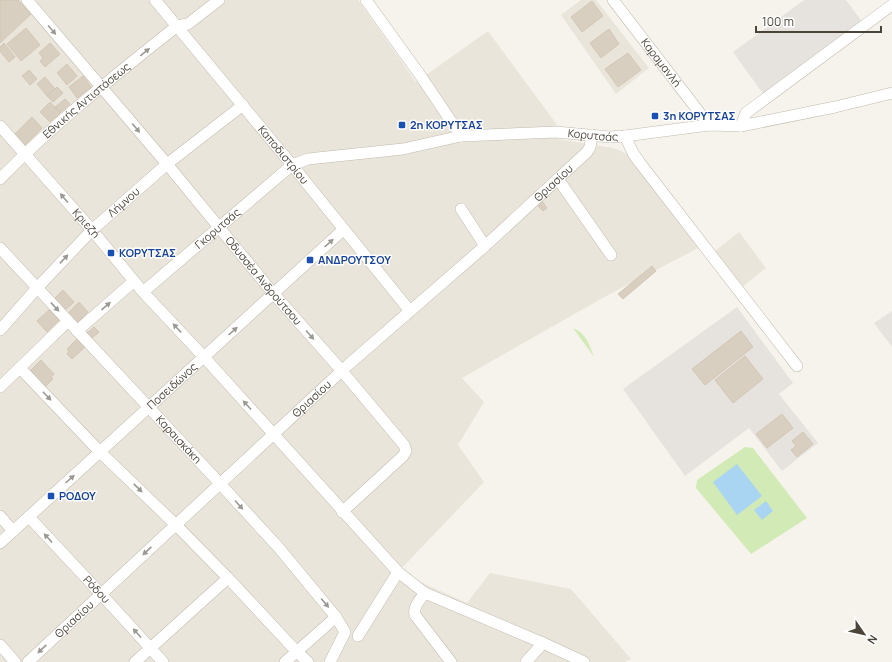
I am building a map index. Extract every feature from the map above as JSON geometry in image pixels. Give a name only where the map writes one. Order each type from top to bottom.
[{"type":"street","name":"Οδυσσέα Ανδρούτσου","points":[[26,0],[167,164],[273,293],[342,371],[404,445],[406,451],[403,456],[342,512]]},
{"type":"street","name":"Καποδιστρίου","points":[[155,0],[292,165],[410,311]]},
{"type":"street","name":"Εθνικής Αντιστάσεως","points":[[0,179],[25,154],[101,87],[177,26],[188,24],[219,0]]},
{"type":"street","points":[[366,0],[420,75],[461,136]]},
{"type":"street","name":"Καραμανλή","points":[[613,0],[709,125]]},
{"type":"street","points":[[741,126],[746,113],[892,5]]},
{"type":"street","points":[[892,84],[892,93]]},
{"type":"street","name":"Κορυτσάς","points":[[292,165],[308,160],[403,149],[461,136],[545,132],[625,136],[709,125],[741,126],[835,107],[892,93]]},
{"type":"street","name":"Λήμνου","points":[[0,330],[37,288],[92,230],[167,164],[242,105]]},
{"type":"street","name":"Κριεζή","points":[[0,126],[92,230],[134,282],[204,357],[342,512],[398,572],[425,593],[584,662]]},
{"type":"street","name":"Θριασίου","points":[[28,662],[342,371],[485,246],[587,152],[590,147],[592,135]]},
{"type":"street","points":[[625,136],[633,153],[640,163],[796,366]]},
{"type":"street","name":"Γκορυτσάς","points":[[143,292],[292,165]]},
{"type":"street","points":[[558,179],[611,254]]},
{"type":"street","points":[[461,209],[485,246]]},
{"type":"street","name":"Ποσειδώνος","points":[[0,543],[344,229]]},
{"type":"street","name":"Καραισκάκη","points":[[0,248],[220,483],[279,548],[336,617],[345,632],[330,662]]},
{"type":"street","points":[[77,331],[134,282]]},
{"type":"street","points":[[2,381],[20,368],[68,321]]},
{"type":"street","points":[[20,368],[100,452],[176,525],[308,662]]},
{"type":"street","points":[[0,516],[13,531]]},
{"type":"street","name":"Ρόδου","points":[[29,517],[163,662]]},
{"type":"street","points":[[358,636],[398,572]]},
{"type":"street","points":[[135,662],[228,578]]},
{"type":"street","points":[[425,593],[415,607],[415,615],[451,662]]},
{"type":"street","points":[[285,662],[336,617]]},
{"type":"street","points":[[526,662],[543,643]]},
{"type":"street","points":[[0,645],[15,662]]},
{"type":"shaded area","points":[[0,0],[358,0],[416,82],[488,31],[560,129],[558,139],[613,148],[632,157],[708,243],[608,295],[462,378],[484,402],[458,445],[484,482],[398,572],[467,603],[490,573],[571,589],[631,659],[625,662],[0,662]]},
{"type":"shaded area","points":[[581,0],[596,0],[649,68],[616,94],[561,15]]},
{"type":"shaded area","points":[[804,0],[846,0],[863,23],[764,95],[733,52]]},
{"type":"shaded area","points":[[739,232],[766,268],[742,287],[715,251]]},
{"type":"shaded area","points":[[737,307],[793,383],[779,394],[818,443],[782,471],[749,428],[685,476],[623,389]]},
{"type":"shaded area","points":[[892,311],[892,347],[874,323]]},
{"type":"green space","points":[[573,328],[584,336],[589,343],[594,357]]},
{"type":"green space","points":[[745,447],[753,448],[807,518],[751,554],[696,488],[697,480]]},
{"type":"water","points":[[737,464],[762,496],[737,515],[713,482]]},
{"type":"water","points":[[766,501],[773,511],[762,520],[754,510]]},
{"type":"building","points":[[0,0],[18,0],[31,14],[0,43]]},
{"type":"building","points":[[592,1],[603,16],[582,32],[571,17]]},
{"type":"building","points":[[26,28],[40,45],[21,61],[7,44]]},
{"type":"building","points":[[609,29],[619,44],[601,58],[590,43]]},
{"type":"building","points":[[4,43],[15,57],[9,62],[0,51],[0,47]]},
{"type":"building","points":[[50,43],[60,54],[45,67],[40,61],[43,58],[39,53]]},
{"type":"building","points":[[628,53],[641,70],[618,87],[605,69]]},
{"type":"building","points":[[67,64],[77,76],[67,85],[57,73]]},
{"type":"building","points":[[29,70],[37,79],[30,85],[22,76]]},
{"type":"building","points":[[83,76],[91,87],[77,98],[69,87]]},
{"type":"building","points":[[45,77],[55,89],[47,96],[37,84]]},
{"type":"building","points":[[57,87],[63,93],[53,102],[47,96]]},
{"type":"building","points":[[65,99],[70,104],[60,113],[55,107]]},
{"type":"building","points":[[50,102],[60,113],[50,122],[40,112]]},
{"type":"building","points":[[32,117],[42,128],[24,146],[14,135]]},
{"type":"building","points":[[542,201],[547,208],[543,211],[537,205]]},
{"type":"building","points":[[652,266],[656,271],[623,299],[618,294]]},
{"type":"building","points":[[63,290],[74,302],[64,311],[54,299]]},
{"type":"building","points":[[79,302],[88,312],[77,323],[68,313]]},
{"type":"building","points":[[49,310],[59,320],[47,332],[37,321]]},
{"type":"building","points":[[94,327],[99,332],[92,338],[87,333]]},
{"type":"building","points":[[741,331],[753,347],[705,385],[692,369]]},
{"type":"building","points":[[77,339],[85,347],[72,359],[67,354],[69,351],[67,349]]},
{"type":"building","points":[[745,356],[763,379],[733,403],[715,380]]},
{"type":"building","points":[[41,360],[54,374],[51,377],[53,379],[44,388],[29,372]]},
{"type":"building","points":[[782,414],[793,428],[767,448],[756,434]]},
{"type":"building","points":[[803,432],[813,444],[797,457],[791,450],[796,446],[792,441]]},
{"type":"place","name":"3η ΚΟΡΥΤΣΑΣ","points":[[655,116]]},
{"type":"place","name":"2η ΚΟΡΥΤΣΑΣ","points":[[402,125]]},
{"type":"place","name":"ΚΟΡΥΤΣΑΣ","points":[[111,253]]},
{"type":"place","name":"ΑΝΔΡΟΥΤΣΟΥ","points":[[310,260]]},
{"type":"place","name":"ΡΟΔΟΥ","points":[[51,496]]}]
